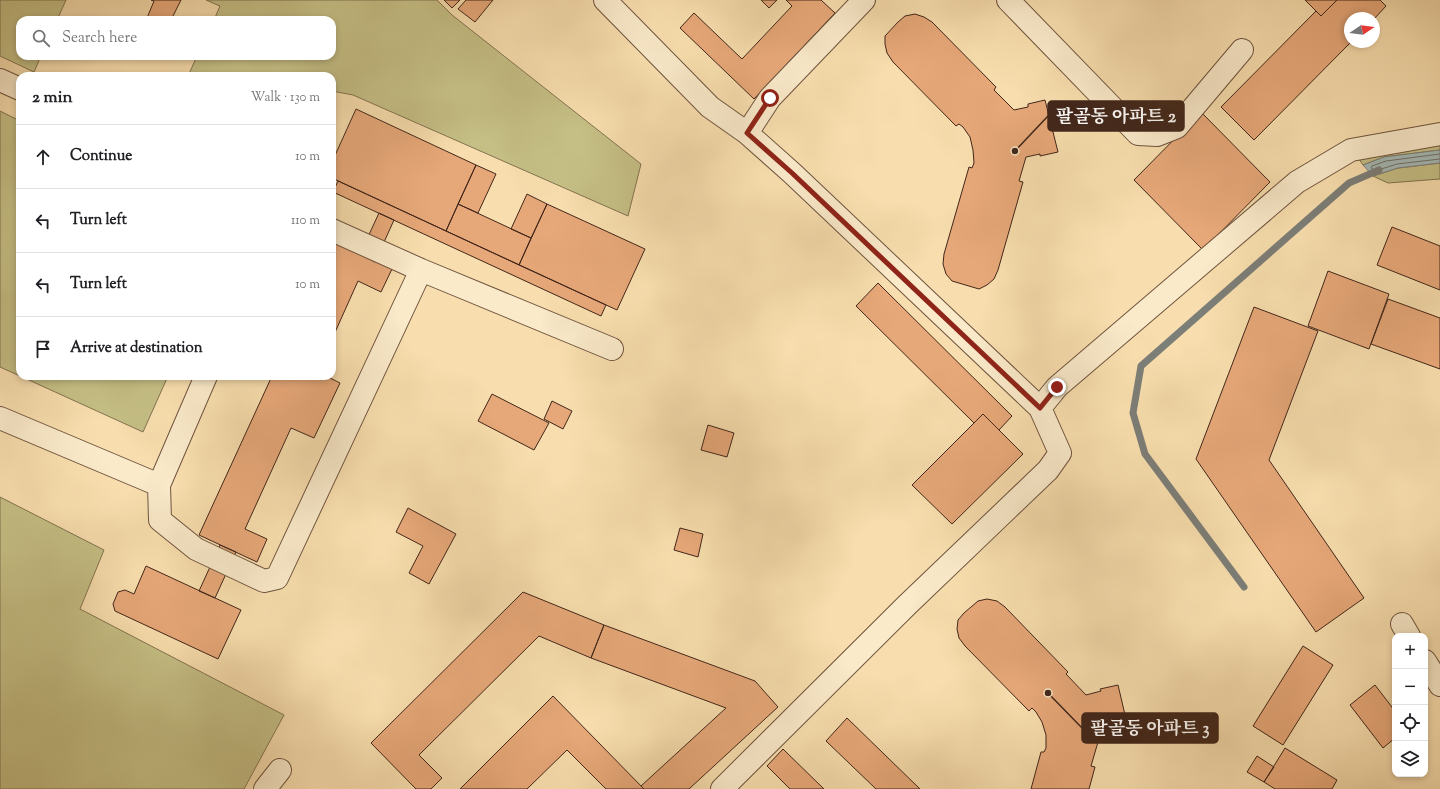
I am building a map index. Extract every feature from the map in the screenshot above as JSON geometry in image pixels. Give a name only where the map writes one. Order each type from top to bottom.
[{"type":"street","points":[[605,0],[710,107],[747,133],[792,173],[1040,408],[1060,453],[1048,470],[907,605],[722,789]]},
{"type":"street","points":[[747,133],[770,98],[864,0]]},
{"type":"street","points":[[1008,0],[1138,134],[1157,134],[1177,127],[1242,50]]},
{"type":"street","points":[[0,80],[16,87]]},
{"type":"street","points":[[1040,408],[1057,387],[1297,182],[1351,150],[1440,134]]},
{"type":"street","points":[[336,232],[421,270],[612,349]]},
{"type":"street","points":[[204,380],[159,485],[160,520],[196,549],[264,581],[277,578],[421,270]]},
{"type":"street","points":[[0,418],[159,485]]},
{"type":"street","points":[[1428,666],[1440,685]]},
{"type":"street","points":[[265,789],[280,770]]},
{"type":"shaded area","points":[[0,0],[66,0],[59,16],[16,16],[16,60],[39,60],[34,72],[0,56]]},
{"type":"shaded area","points":[[206,0],[437,0],[452,15],[641,164],[628,216],[353,95],[336,92],[336,72],[190,72],[195,60],[336,60],[336,16],[216,16],[220,6]]},
{"type":"shaded area","points":[[0,111],[16,119],[16,374],[0,367]]},
{"type":"shaded area","points":[[1440,139],[1440,150],[1384,157],[1363,165],[1357,156]]},
{"type":"shaded area","points":[[1440,163],[1440,179],[1388,183],[1373,176],[1398,168]]},
{"type":"shaded area","points":[[29,380],[166,380],[143,432]]},
{"type":"shaded area","points":[[0,497],[104,550],[80,609],[284,715],[244,789],[0,789]]},
{"type":"water","points":[[1440,150],[1440,163],[1398,168],[1373,176],[1363,165],[1384,157]]},
{"type":"building","points":[[151,0],[181,0],[173,16],[148,16],[154,1]]},
{"type":"building","points":[[444,0],[460,0],[452,8]]},
{"type":"building","points":[[466,0],[493,0],[475,22],[458,9]]},
{"type":"building","points":[[761,0],[777,0],[769,8]]},
{"type":"building","points":[[786,0],[821,0],[835,13],[754,99],[680,28],[694,13],[742,59],[792,6]]},
{"type":"building","points":[[1305,0],[1337,0],[1321,16]]},
{"type":"building","points":[[1337,0],[1380,0],[1386,6],[1380,12],[1344,12],[1345,48],[1254,140],[1221,107],[1316,11],[1321,16]]},
{"type":"building","points":[[915,14],[932,22],[996,87],[994,90],[1014,110],[1028,107],[1028,104],[1045,100],[1058,152],[1026,157],[1019,181],[1023,182],[998,270],[994,279],[979,289],[952,281],[946,274],[943,264],[944,254],[969,167],[972,168],[974,163],[970,137],[963,127],[959,124],[956,126],[893,62],[887,53],[885,36],[905,16]]},
{"type":"building","points":[[356,109],[476,165],[446,231],[336,180],[336,153]]},
{"type":"building","points":[[1201,112],[1270,182],[1203,250],[1134,180]]},
{"type":"building","points":[[476,165],[496,174],[478,213],[458,204]]},
{"type":"building","points":[[338,181],[606,305],[601,316],[336,193],[336,185]]},
{"type":"building","points":[[527,194],[547,204],[531,238],[511,229]]},
{"type":"building","points":[[458,204],[531,238],[519,265],[446,231]]},
{"type":"building","points":[[547,204],[645,249],[617,310],[519,265]]},
{"type":"building","points":[[379,213],[394,220],[375,262],[360,254]]},
{"type":"building","points":[[1392,227],[1440,246],[1440,290],[1377,265]]},
{"type":"building","points":[[336,243],[392,269],[381,292],[358,281],[336,330]]},
{"type":"building","points":[[1328,271],[1389,294],[1369,349],[1308,326]]},
{"type":"building","points":[[878,283],[1012,416],[999,430],[983,414],[974,423],[856,306]]},
{"type":"building","points":[[1388,299],[1440,318],[1440,369],[1371,344]]},
{"type":"building","points":[[1254,307],[1318,331],[1269,460],[1364,598],[1316,632],[1196,459]]},
{"type":"building","points":[[270,380],[334,380],[340,383],[314,438],[291,428],[245,529],[267,539],[257,562],[199,535]]},
{"type":"building","points":[[492,394],[549,423],[534,450],[478,421]]},
{"type":"building","points":[[552,401],[572,411],[563,429],[544,419]]},
{"type":"building","points":[[983,414],[1023,454],[952,524],[912,485]]},
{"type":"building","points":[[708,425],[734,433],[727,457],[701,450]]},
{"type":"building","points":[[408,508],[456,534],[429,584],[409,573],[423,546],[396,532]]},
{"type":"building","points":[[680,528],[703,534],[698,557],[674,550]]},
{"type":"building","points":[[220,545],[236,552],[215,598],[199,591]]},
{"type":"building","points":[[146,566],[241,610],[218,659],[115,611],[113,604],[118,592],[125,590],[134,594]]},
{"type":"building","points":[[523,592],[604,625],[591,658],[539,636],[419,755],[442,778],[431,789],[416,789],[371,743]]},
{"type":"building","points":[[987,599],[997,601],[1005,607],[1068,672],[1066,674],[1086,695],[1101,691],[1100,689],[1118,685],[1130,736],[1113,741],[1112,739],[1098,742],[1091,766],[1095,767],[1089,789],[1031,789],[1041,752],[1044,752],[1046,748],[1046,735],[1042,722],[1036,712],[1032,708],[1029,711],[965,646],[959,638],[957,629],[958,620],[978,601]]},
{"type":"building","points":[[604,625],[755,681],[778,707],[689,789],[644,789],[641,786],[726,708],[591,658]]},
{"type":"building","points":[[1303,646],[1333,665],[1283,745],[1253,726]]},
{"type":"building","points":[[1375,685],[1392,707],[1392,740],[1383,748],[1350,705]]},
{"type":"building","points":[[553,696],[644,789],[606,789],[567,750],[527,789],[460,789]]},
{"type":"building","points":[[847,718],[920,789],[876,789],[826,741]]},
{"type":"building","points":[[1285,748],[1337,780],[1332,789],[1275,789],[1264,782]]},
{"type":"building","points":[[783,749],[824,789],[790,789],[767,766]]},
{"type":"building","points":[[1257,756],[1274,767],[1264,782],[1247,772]]},
{"type":"waterway","points":[[1244,587],[1145,454],[1133,413],[1141,366],[1349,183],[1379,170]]},
{"type":"place","name":"팔골동 아파트 2","points":[[1015,151]]},
{"type":"place","name":"팔골동 아파트 3","points":[[1048,693]]},
{"type":"route","points":[[770,98],[747,133],[792,173],[1040,408],[1057,387]]}]
